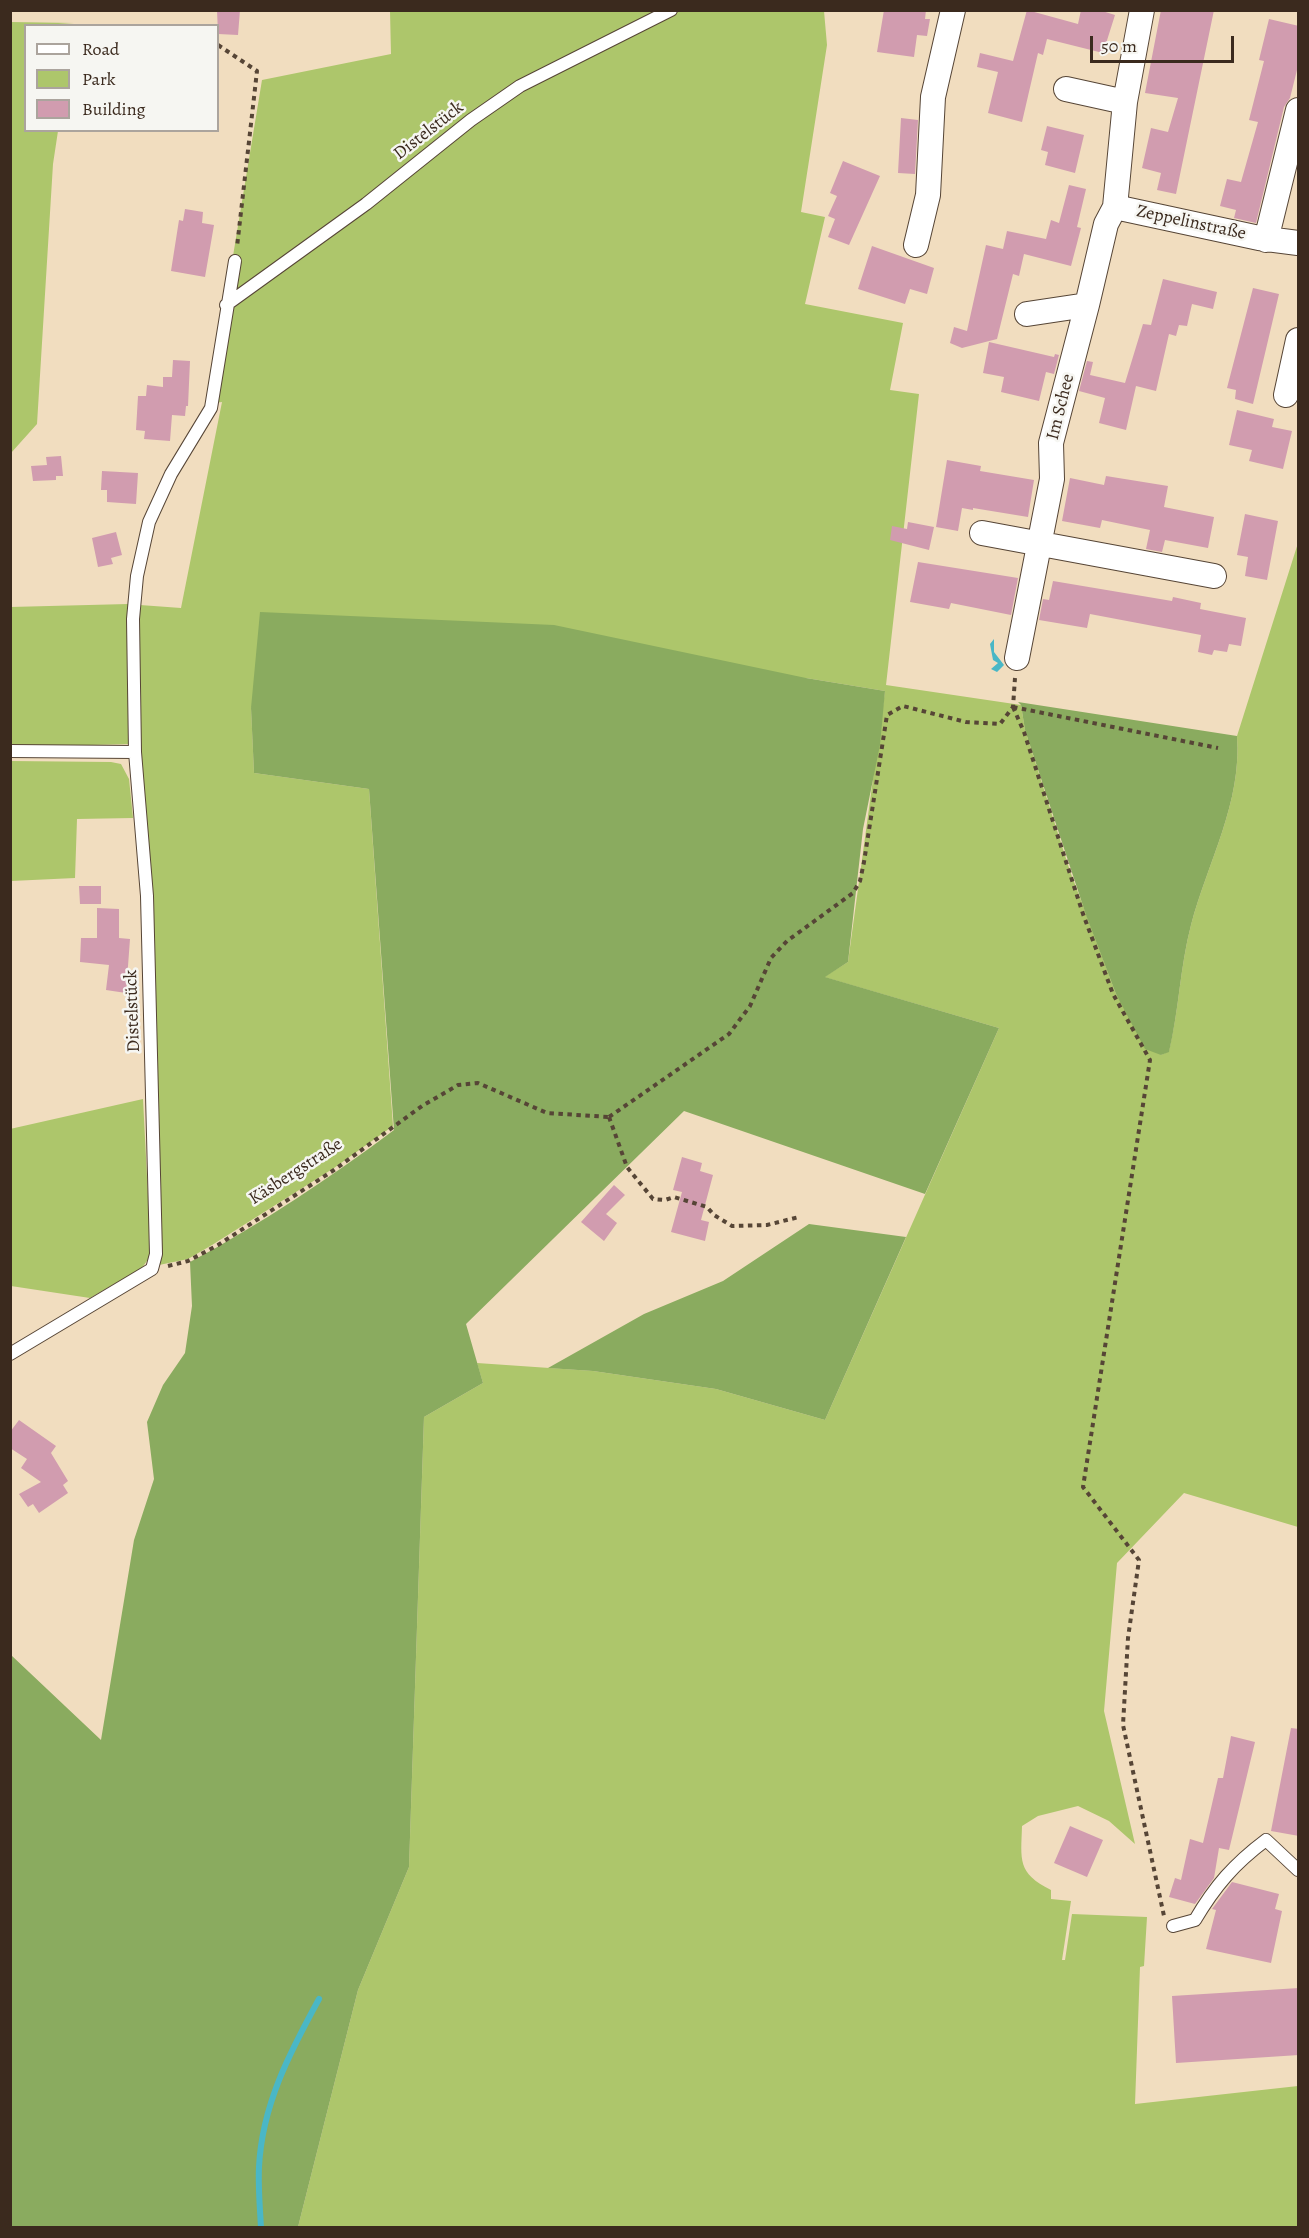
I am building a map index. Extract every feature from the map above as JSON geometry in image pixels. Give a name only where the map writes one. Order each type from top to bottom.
[{"type":"street","points":[[916,244],[928,195],[933,98],[953,10]]},
{"type":"street","name":"Im Schee","points":[[1017,657],[1037,545],[1052,479],[1051,443],[1106,224],[1115,207],[1125,102],[1142,10]]},
{"type":"street","points":[[1066,89],[1125,102]]},
{"type":"street","name":"Zeppelinstraße","points":[[1266,240],[1299,110]]},
{"type":"street","name":"Zeppelinstraße","points":[[1115,207],[1266,240],[1299,243]]},
{"type":"street","points":[[1027,314],[1087,305]]},
{"type":"street","points":[[1286,395],[1299,340]]},
{"type":"street","points":[[981,533],[1214,576]]},
{"type":"lane","name":"Distelstück","points":[[226,305],[366,204],[471,120],[520,86],[671,10]]},
{"type":"lane","name":"Distelstück","points":[[152,1269],[156,1254],[154,1089],[147,896],[135,752],[133,619],[137,576],[149,522],[171,474],[211,408],[226,305],[236,261]]},
{"type":"lane","points":[[10,751],[135,752]]},
{"type":"lane","points":[[10,1354],[152,1269]]},
{"type":"lane","points":[[1173,1926],[1195,1920],[1211,1893],[1237,1862],[1266,1840],[1299,1870]]},
{"type":"path","points":[[219,46],[257,71],[236,261]]},
{"type":"path","points":[[1017,657],[1013,707],[1024,732],[1083,914],[1113,994],[1150,1060],[1083,1487],[1139,1560],[1128,1638],[1123,1725],[1162,1914],[1173,1926]]},
{"type":"path","points":[[799,1217],[767,1225],[732,1226],[714,1215],[707,1207],[674,1197],[665,1200],[653,1199],[627,1167],[609,1117],[729,1034],[750,1006],[771,958],[787,941],[853,893],[860,881],[864,862],[887,715],[903,706],[966,722],[1000,724],[1013,707]]},
{"type":"path","points":[[1013,707],[1218,748]]},
{"type":"path","name":"Käsbergstraße","points":[[152,1269],[188,1261],[218,1245],[334,1170],[422,1106],[458,1085],[478,1083],[547,1113],[609,1117]]},
{"type":"green space","points":[[390,11],[667,11],[519,84],[228,302],[233,256],[262,80],[391,54]]},
{"type":"green space","points":[[675,11],[824,11],[827,45],[801,212],[825,217],[805,304],[903,323],[890,390],[919,394],[886,685],[1021,705],[1025,730],[1070,871],[1116,994],[1161,1055],[1169,1051],[1191,925],[1229,808],[1237,761],[1237,736],[1298,543],[1298,1527],[1184,1493],[1117,1563],[1104,1711],[1135,1844],[1109,1821],[1078,1806],[1038,1816],[1022,1826],[1021,1848],[1023,1864],[1027,1871],[1032,1878],[1051,1890],[1051,1899],[1071,1901],[1062,1960],[1065,1960],[1072,1914],[1147,1917],[1144,1966],[1140,1967],[1135,2104],[1298,2086],[1298,2227],[298,2227],[358,1990],[409,1867],[424,1417],[483,1383],[477,1363],[593,1371],[716,1389],[825,1420],[999,1028],[824,977],[848,962],[885,691],[806,678],[251,707],[254,773],[369,789],[393,1126],[334,1168],[212,1245],[188,1259],[159,1265],[156,1100],[141,770],[140,605],[181,608],[222,402],[215,403],[229,309],[521,88]]},
{"type":"green space","points":[[11,22],[74,23],[24,24],[24,132],[58,132],[53,164],[37,424],[11,453]]},
{"type":"green space","points":[[128,604],[130,744],[11,747],[10,607]]},
{"type":"green space","points":[[260,612],[554,625],[806,678],[885,691],[880,745],[863,829],[848,962],[825,977],[999,1028],[925,1194],[684,1111],[466,1324],[483,1383],[424,1417],[409,1867],[358,1990],[298,2227],[11,2227],[11,1655],[101,1740],[134,1540],[154,1479],[147,1422],[163,1385],[185,1353],[192,1306],[190,1262],[295,1200],[394,1130],[369,789],[254,773],[251,708]]},
{"type":"green space","points":[[1018,702],[1237,736],[1234,785],[1222,832],[1191,925],[1169,1052],[1161,1055],[1145,1049],[1116,994],[1086,915],[1025,730],[1021,705]]},
{"type":"green space","points":[[10,761],[121,764],[129,779],[133,818],[77,819],[75,878],[11,881]]},
{"type":"green space","points":[[143,1099],[151,1255],[142,1268],[90,1298],[11,1286],[10,1129]]},
{"type":"green space","points":[[809,1224],[906,1237],[825,1420],[716,1389],[593,1371],[548,1368],[644,1314],[723,1281]]},
{"type":"water","points":[[994,639],[994,652],[1004,665],[997,672],[991,669],[998,663],[993,660],[990,644]]},
{"type":"building","points":[[217,10],[240,10],[238,35],[219,34]]},
{"type":"building","points":[[884,10],[926,10],[925,19],[930,19],[927,36],[917,35],[914,57],[877,52]]},
{"type":"building","points":[[1027,10],[1078,24],[1081,10],[1099,10],[1115,15],[1103,53],[1047,39],[1043,55],[1038,53],[1022,122],[988,113],[998,72],[977,67],[980,53],[1013,61]]},
{"type":"building","points":[[1161,10],[1214,10],[1176,194],[1157,190],[1161,173],[1142,168],[1151,128],[1168,132],[1178,98],[1145,93]]},
{"type":"building","points":[[1269,19],[1299,26],[1299,62],[1290,98],[1284,107],[1256,223],[1234,218],[1236,210],[1220,206],[1227,179],[1241,182],[1258,122],[1249,120],[1264,61],[1259,60]]},
{"type":"building","points":[[901,118],[918,120],[915,174],[898,173]]},
{"type":"building","points":[[1047,126],[1084,135],[1075,173],[1045,165],[1048,152],[1041,150]]},
{"type":"building","points":[[843,161],[880,176],[849,245],[828,237],[835,219],[828,216],[837,196],[830,193]]},
{"type":"building","points":[[1069,185],[1086,189],[1077,227],[1081,228],[1071,266],[1024,254],[1019,276],[1013,274],[997,339],[962,348],[950,343],[954,327],[967,331],[986,245],[1003,249],[1007,231],[1046,239],[1051,220],[1059,223]]},
{"type":"building","points":[[185,209],[203,212],[202,223],[214,225],[205,277],[171,271],[179,220],[183,221]]},
{"type":"building","points":[[872,246],[934,268],[927,294],[910,289],[905,304],[858,289]]},
{"type":"building","points":[[1163,279],[1217,292],[1213,309],[1192,304],[1187,326],[1179,325],[1176,336],[1169,334],[1156,391],[1136,386],[1126,430],[1099,423],[1105,398],[1079,391],[1087,361],[1093,362],[1090,375],[1125,383],[1143,324],[1151,325]]},
{"type":"building","points":[[1253,288],[1279,294],[1253,404],[1235,399],[1236,390],[1227,388]]},
{"type":"building","points":[[989,342],[1054,357],[1055,354],[1059,355],[1054,374],[1046,372],[1039,401],[1001,392],[1004,377],[983,373]]},
{"type":"building","points":[[173,360],[190,361],[188,406],[186,406],[185,416],[172,415],[170,441],[144,439],[145,431],[136,430],[138,396],[146,396],[147,385],[163,387],[163,377],[172,377]]},
{"type":"building","points":[[1237,410],[1274,419],[1272,427],[1292,431],[1283,469],[1249,461],[1252,450],[1229,445]]},
{"type":"building","points":[[61,456],[63,476],[56,476],[56,480],[33,481],[31,466],[47,465],[46,457]]},
{"type":"building","points":[[947,460],[981,466],[980,471],[1034,480],[1028,517],[962,508],[958,531],[936,527]]},
{"type":"building","points":[[102,471],[138,473],[136,504],[107,502],[107,490],[101,490]]},
{"type":"building","points":[[1106,476],[1168,486],[1164,507],[1214,517],[1208,548],[1165,540],[1162,552],[1146,549],[1150,530],[1102,520],[1100,528],[1062,521],[1070,478],[1104,485]]},
{"type":"building","points":[[1245,514],[1278,521],[1267,580],[1245,576],[1248,557],[1237,555]]},
{"type":"building","points":[[908,522],[934,527],[929,550],[890,540],[892,526],[907,529]]},
{"type":"building","points":[[116,532],[122,555],[111,558],[113,564],[98,567],[92,538]]},
{"type":"building","points":[[918,562],[1018,578],[1011,615],[951,603],[949,609],[910,602]]},
{"type":"building","points":[[1053,581],[1172,601],[1173,597],[1201,603],[1200,609],[1246,618],[1241,646],[1229,644],[1227,652],[1214,650],[1212,655],[1198,652],[1201,635],[1090,614],[1087,628],[1039,620],[1043,599],[1049,600]]},
{"type":"building","points":[[79,886],[101,886],[101,904],[80,904]]},
{"type":"building","points":[[97,908],[119,909],[119,938],[130,939],[126,993],[106,990],[109,965],[80,962],[81,938],[97,938]]},
{"type":"building","points":[[682,1157],[702,1163],[700,1171],[713,1175],[701,1220],[709,1222],[705,1241],[671,1232],[682,1192],[673,1190]]},
{"type":"building","points":[[614,1185],[625,1195],[606,1214],[617,1223],[604,1241],[581,1222]]},
{"type":"building","points":[[19,1420],[56,1446],[51,1453],[68,1481],[63,1485],[68,1493],[39,1513],[33,1504],[28,1507],[19,1494],[41,1482],[21,1468],[27,1459],[10,1448],[10,1432]]},
{"type":"building","points":[[1291,1728],[1299,1729],[1299,1836],[1271,1831]]},
{"type":"building","points":[[1231,1736],[1255,1742],[1229,1850],[1219,1848],[1214,1878],[1195,1904],[1169,1897],[1175,1878],[1181,1880],[1190,1839],[1203,1843],[1218,1778],[1223,1778]]},
{"type":"building","points":[[1070,1826],[1103,1840],[1087,1877],[1054,1863]]},
{"type":"building","points":[[1232,1882],[1279,1894],[1275,1909],[1282,1911],[1271,1963],[1206,1949],[1216,1910],[1212,1909]]},
{"type":"building","points":[[1299,1988],[1299,2055],[1176,2063],[1172,1996]]},
{"type":"waterway","points":[[261,2228],[259,2167],[266,2122],[288,2059],[319,1999]]}]
